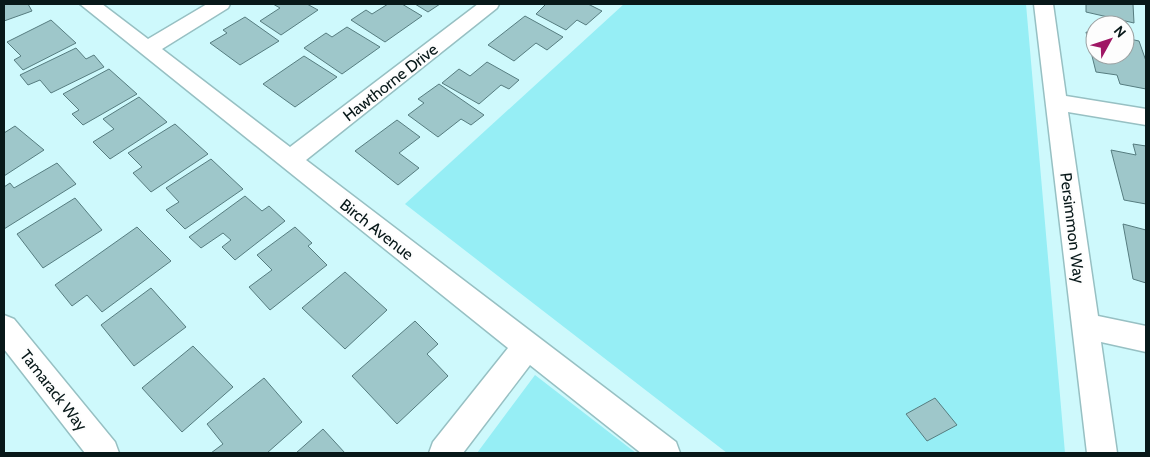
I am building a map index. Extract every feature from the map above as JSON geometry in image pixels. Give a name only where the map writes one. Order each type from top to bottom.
[{"type":"street","name":"Birch Avenue","points":[[90,4],[149,48],[665,453]]},
{"type":"street","points":[[149,48],[221,4]]},
{"type":"street","name":"Hawthorne Drive","points":[[290,160],[490,4]]},
{"type":"street","name":"Persimmon Way","points":[[1044,4],[1102,453]]},
{"type":"street","points":[[1056,102],[1146,117]]},
{"type":"street","points":[[1085,326],[1146,339]]},
{"type":"street","name":"Tamarack Way","points":[[4,328],[104,453]]},
{"type":"street","points":[[444,453],[528,346]]},
{"type":"shaded area","points":[[624,4],[1026,4],[1065,453],[727,453],[405,204]]},
{"type":"shaded area","points":[[535,375],[636,453],[477,453]]},
{"type":"building","points":[[4,4],[28,4],[32,11],[4,21]]},
{"type":"building","points":[[273,4],[307,4],[318,10],[281,35],[260,21],[280,8]]},
{"type":"building","points":[[388,4],[402,4],[422,16],[385,42],[351,20],[366,10],[372,14]]},
{"type":"building","points":[[415,4],[440,4],[428,12]]},
{"type":"building","points":[[546,4],[588,4],[602,11],[586,25],[577,20],[566,30],[536,14]]},
{"type":"building","points":[[1086,4],[1133,4],[1134,15],[1099,15],[1086,12]]},
{"type":"building","points":[[525,16],[563,37],[547,50],[536,43],[514,61],[488,45]]},
{"type":"building","points":[[245,17],[279,41],[240,65],[210,43],[227,33],[223,30]]},
{"type":"building","points":[[51,20],[76,43],[23,70],[14,60],[21,56],[7,42]]},
{"type":"building","points":[[347,27],[380,47],[342,74],[304,48],[326,33],[332,37]]},
{"type":"building","points":[[1135,40],[1139,41],[1146,61],[1146,89],[1120,84],[1117,75],[1096,72],[1094,65],[1135,65]]},
{"type":"building","points":[[76,48],[86,59],[94,55],[104,67],[51,93],[40,80],[28,85],[20,75]]},
{"type":"building","points":[[304,56],[337,77],[295,107],[263,84]]},
{"type":"building","points":[[487,62],[519,80],[509,89],[501,85],[479,104],[442,83],[459,69],[470,76]]},
{"type":"building","points":[[109,69],[137,94],[83,125],[72,114],[79,110],[63,94]]},
{"type":"building","points":[[439,84],[484,115],[471,125],[461,119],[438,137],[408,115],[424,103],[418,99]]},
{"type":"building","points":[[139,97],[167,122],[110,159],[93,142],[114,129],[103,119]]},
{"type":"building","points":[[397,120],[420,137],[399,153],[419,168],[398,185],[355,151]]},
{"type":"building","points":[[175,124],[208,154],[151,192],[133,173],[142,167],[128,153]]},
{"type":"building","points":[[15,126],[44,150],[4,176],[4,133]]},
{"type":"building","points":[[1133,144],[1146,146],[1146,204],[1124,200],[1111,150],[1136,155]]},
{"type":"building","points":[[211,159],[243,189],[185,229],[166,210],[179,202],[166,188]]},
{"type":"building","points":[[57,163],[76,184],[4,229],[4,187],[10,183],[14,188]]},
{"type":"building","points":[[245,196],[262,211],[269,206],[285,221],[235,260],[222,247],[231,240],[223,233],[201,248],[189,237]]},
{"type":"building","points":[[75,198],[102,230],[43,268],[17,234]]},
{"type":"building","points":[[1123,224],[1146,230],[1146,283],[1133,279]]},
{"type":"building","points":[[137,227],[171,261],[102,312],[87,295],[72,306],[55,285]]},
{"type":"building","points":[[295,227],[312,243],[308,246],[327,265],[270,310],[249,287],[272,270],[257,255]]},
{"type":"building","points":[[345,272],[387,310],[345,349],[302,308]]},
{"type":"building","points":[[151,288],[186,327],[134,366],[101,325]]},
{"type":"building","points":[[415,321],[438,344],[427,354],[448,376],[397,424],[352,376]]},
{"type":"building","points":[[193,346],[233,387],[182,432],[142,388]]},
{"type":"building","points":[[264,378],[302,422],[267,453],[211,453],[223,444],[207,424]]},
{"type":"building","points":[[935,398],[957,425],[927,441],[906,414]]},
{"type":"building","points":[[323,429],[345,453],[296,453]]}]
